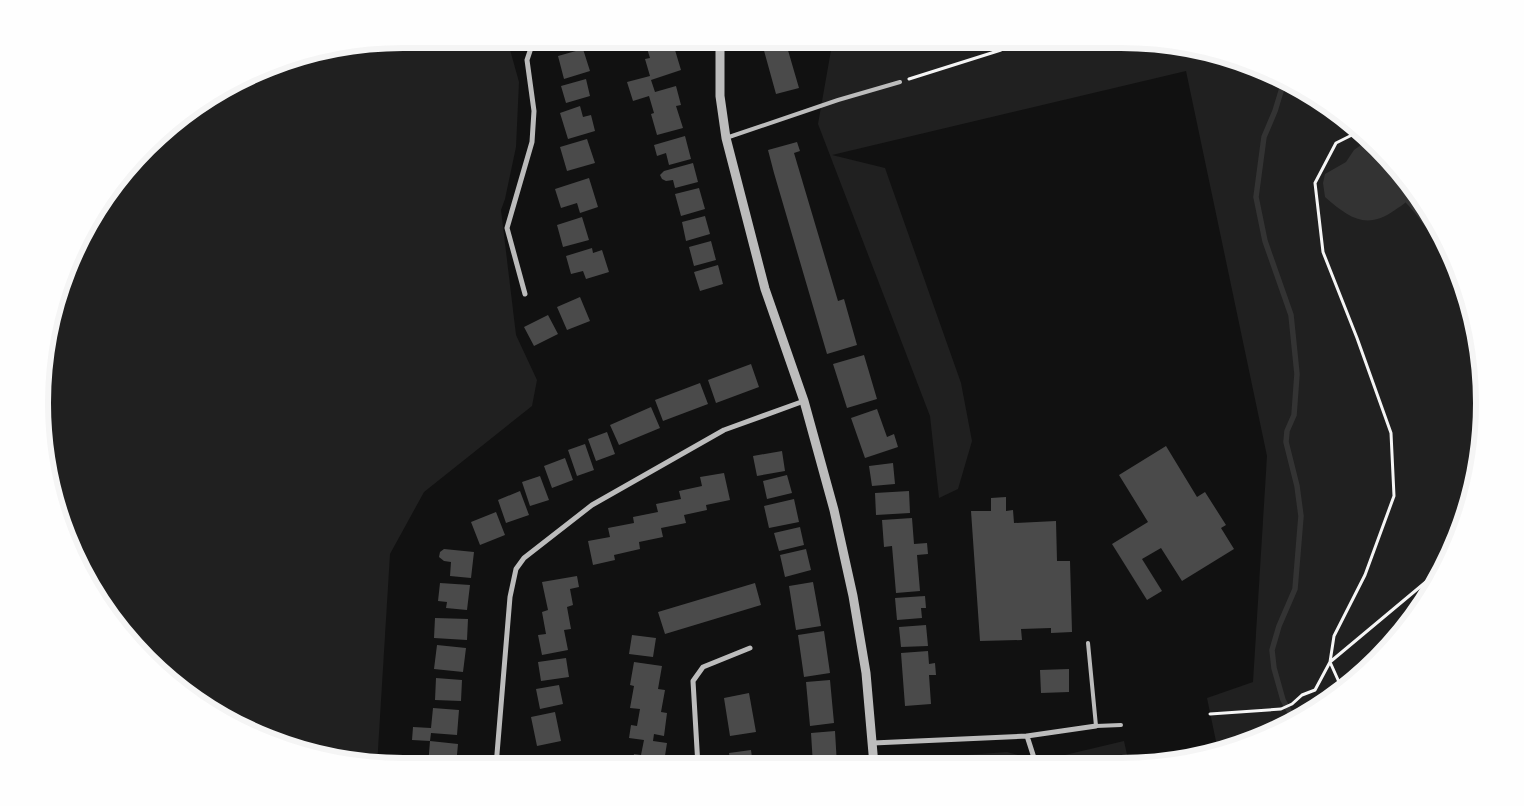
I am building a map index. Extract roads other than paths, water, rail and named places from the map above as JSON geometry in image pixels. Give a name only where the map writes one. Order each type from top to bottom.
[{"type":"street","points":[[525,294],[507,228],[532,142],[534,112],[528,60],[531,48]]},
{"type":"street","points":[[720,48],[720,96],[726,138],[765,290],[804,401],[834,510],[853,596],[866,673],[874,758]]},
{"type":"street","points":[[497,758],[510,598],[516,568],[524,558],[592,505],[724,430],[804,401]]},
{"type":"street","points":[[698,758],[693,681],[703,667],[750,648]]},
{"type":"street","points":[[873,742],[1027,736],[1096,726]]},
{"type":"street","points":[[1027,736],[1034,758]]},
{"type":"lane","points":[[726,138],[838,100],[900,82]]},
{"type":"lane","points":[[1088,643],[1096,726],[1121,725]]},
{"type":"waterway","points":[[1282,88],[1264,137],[1256,197],[1265,241],[1291,315],[1297,374],[1294,415],[1287,431],[1286,442],[1297,486],[1301,516],[1295,589],[1279,626],[1272,650],[1274,668],[1283,700],[1291,715]]},
{"type":"waterway","points":[[1408,201],[1433,232]]}]
